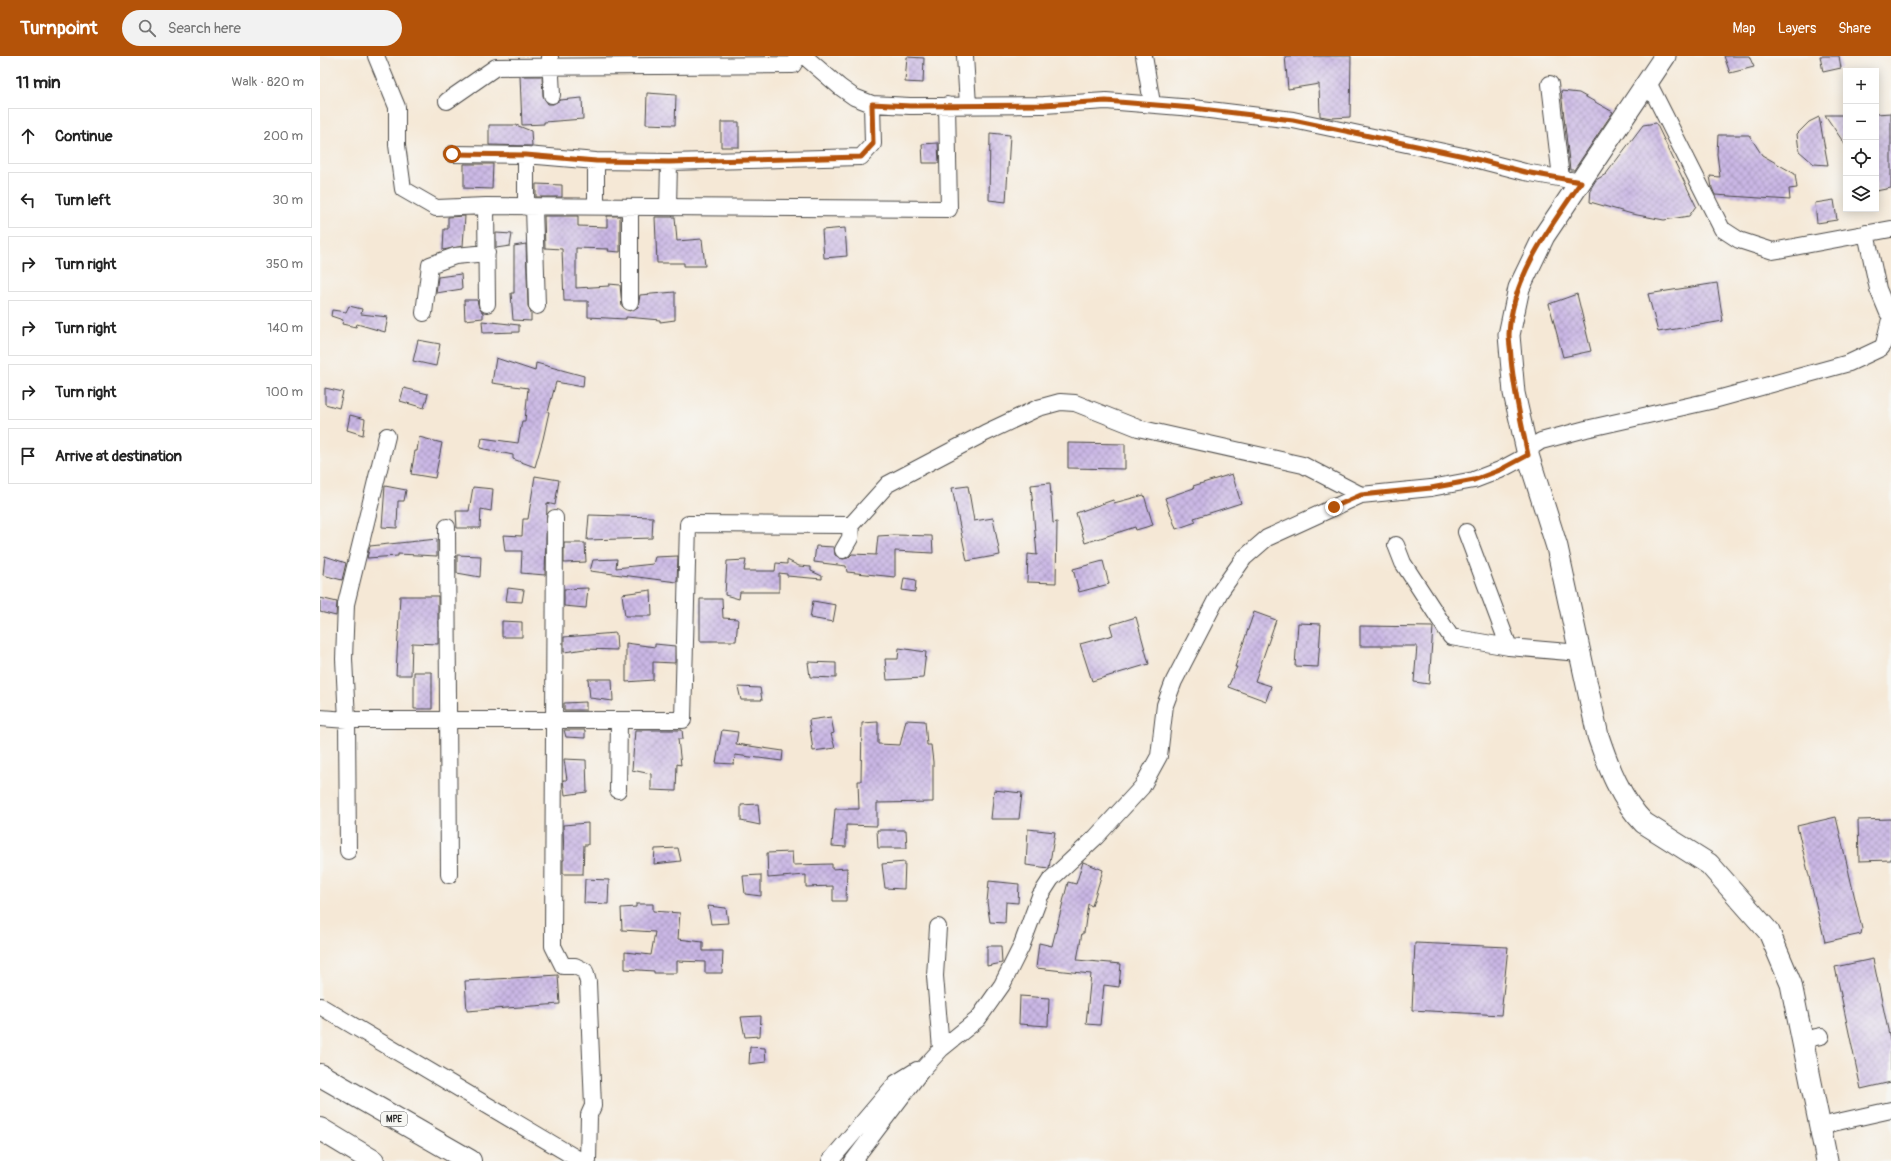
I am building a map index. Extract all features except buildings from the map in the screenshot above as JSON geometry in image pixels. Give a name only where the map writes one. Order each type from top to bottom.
[{"type":"highway","name":"MPE","points":[[320,1075],[470,1161]]},
{"type":"highway","points":[[320,1129],[373,1161]]},
{"type":"main road","points":[[1665,56],[1648,82],[1571,180],[1519,288],[1513,310],[1509,335],[1514,393],[1528,455],[1558,547],[1598,736],[1606,758],[1627,802],[1644,823],[1709,864],[1769,932],[1812,1038],[1820,1129],[1827,1161]]},
{"type":"street","points":[[376,56],[397,107],[397,145],[403,188],[436,208],[486,206],[949,209],[948,105]]},
{"type":"street","points":[[447,101],[492,61],[679,61],[793,65],[798,56]]},
{"type":"street","points":[[804,56],[854,97],[872,104],[1044,105],[1106,101],[1152,103],[1293,120],[1571,180],[1550,84]]},
{"type":"street","points":[[964,56],[968,105]]},
{"type":"street","points":[[1144,56],[1152,103]]},
{"type":"street","points":[[551,61],[552,95]]},
{"type":"street","points":[[1648,82],[1722,229],[1739,240],[1774,251],[1891,229]]},
{"type":"street","points":[[452,154],[526,155],[596,161],[669,162],[861,157],[873,144],[872,104]]},
{"type":"street","points":[[526,155],[536,306]]},
{"type":"street","points":[[596,161],[596,207]]},
{"type":"street","points":[[668,208],[669,162]]},
{"type":"street","points":[[486,206],[488,304]]},
{"type":"street","points":[[630,207],[630,302]]},
{"type":"street","points":[[853,1161],[927,1064],[941,1049],[978,1019],[1002,985],[1021,947],[1040,896],[1051,880],[1096,836],[1142,787],[1159,756],[1165,705],[1174,681],[1220,592],[1244,558],[1267,538],[1361,495],[1431,488],[1474,480],[1500,470],[1528,455],[1533,446],[1541,441],[1586,429],[1710,402],[1849,363],[1881,348],[1884,344],[1891,315],[1888,313],[1878,289],[1866,233]]},
{"type":"street","points":[[424,312],[430,266],[454,256],[487,253]]},
{"type":"street","points":[[843,550],[850,538],[851,525],[888,484],[985,433],[1038,408],[1060,402],[1075,403],[1138,428],[1302,465],[1361,495]]},
{"type":"street","points":[[348,851],[347,720],[344,659],[346,604],[387,436]]},
{"type":"street","points":[[554,518],[553,946],[563,966],[575,966],[585,971],[588,982],[593,1106],[589,1115],[588,1161]]},
{"type":"street","points":[[320,718],[347,720],[683,720],[688,524],[851,525]]},
{"type":"street","points":[[447,527],[449,875]]},
{"type":"street","points":[[1466,532],[1509,647]]},
{"type":"street","points":[[1396,545],[1403,563],[1451,637],[1509,647],[1580,653]]},
{"type":"street","points":[[618,790],[619,721]]},
{"type":"street","points":[[938,927],[935,976],[941,1049]]},
{"type":"street","points":[[320,1006],[581,1161]]},
{"type":"street","points":[[830,1161],[896,1083],[927,1064]]},
{"type":"street","points":[[1820,1129],[1833,1123],[1858,1119],[1891,1110]]},
{"type":"route","points":[[452,154],[526,155],[596,161],[669,162],[861,157],[873,144],[872,104],[910,106],[1044,105],[1106,101],[1152,103],[1293,120],[1464,156],[1525,172],[1581,182],[1544,236],[1519,288],[1513,310],[1509,335],[1514,393],[1528,455],[1500,470],[1474,480],[1431,488],[1361,495],[1334,507]]}]
